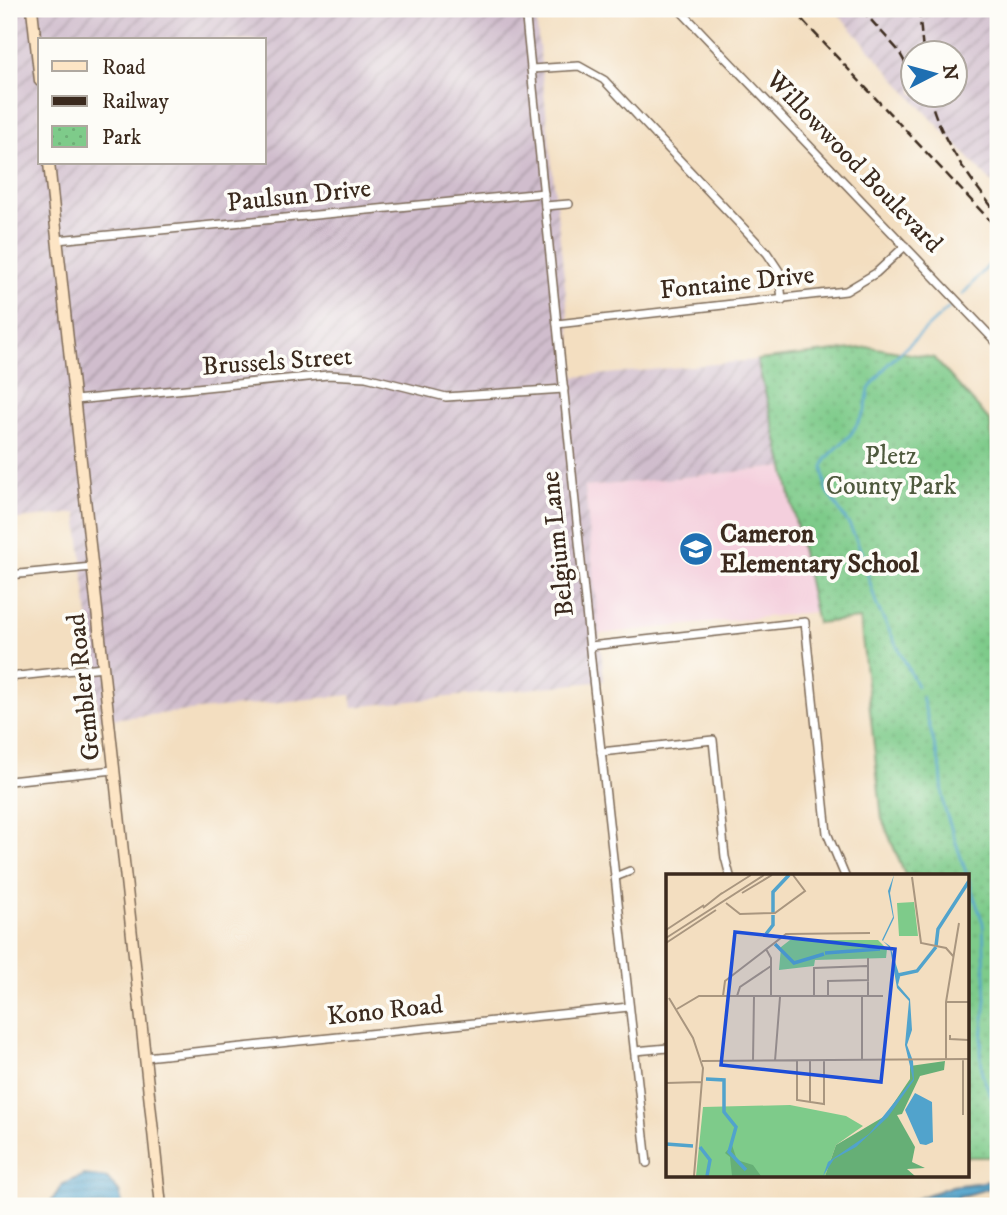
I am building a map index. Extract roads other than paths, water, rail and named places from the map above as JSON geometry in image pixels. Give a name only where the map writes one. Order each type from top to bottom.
[{"type":"main road","points":[[32,9],[38,63]]},
{"type":"main road","name":"Gembler Road","points":[[49,164],[162,1206]]},
{"type":"street","name":"Belgium Lane","points":[[525,9],[601,752],[647,1163]]},
{"type":"street","name":"Willowwood Boulevard","points":[[679,9],[998,344]]},
{"type":"street","points":[[531,69],[579,66],[604,80],[767,253],[779,271],[782,300]]},
{"type":"street","name":"Paulsun Drive","points":[[57,240],[544,193]]},
{"type":"street","points":[[545,206],[569,204]]},
{"type":"street","name":"Fontaine Drive","points":[[557,324],[782,300],[854,288],[905,246]]},
{"type":"street","name":"Brussels Street","points":[[75,400],[328,375],[366,377],[446,397],[564,389]]},
{"type":"street","points":[[9,575],[92,566]]},
{"type":"street","points":[[590,646],[805,622],[827,833],[844,874]]},
{"type":"street","points":[[9,677],[103,667]]},
{"type":"street","points":[[601,752],[713,740],[725,857],[729,874]]},
{"type":"street","points":[[9,781],[114,770]]},
{"type":"street","points":[[615,877],[629,871]]},
{"type":"street","name":"Kono Road","points":[[145,1057],[629,1007]]},
{"type":"street","points":[[635,1051],[666,1048]]},
{"type":"water","points":[[84,1175],[107,1178],[119,1192],[123,1206],[48,1206],[63,1184]]},
{"type":"water","points":[[998,1180],[998,1186],[959,1197],[941,1206],[896,1206],[952,1186]]},
{"type":"waterway","points":[[962,295],[998,255]]},
{"type":"waterway","points":[[917,686],[877,606],[860,549],[850,526],[826,490],[823,467],[827,458],[851,434],[865,411],[869,389],[889,363],[953,304]]},
{"type":"waterway","points":[[922,697],[941,770],[944,807],[967,874]]},
{"type":"waterway","points":[[968,878],[983,923],[986,1000],[981,1049],[982,1074],[993,1101]]},
{"type":"railway","points":[[792,9],[998,229]]},
{"type":"railway","points":[[861,9],[898,50]]},
{"type":"railway","points":[[919,9],[922,38]]},
{"type":"railway","points":[[933,108],[948,143],[998,215]]},
{"type":"place","name":"Cameron Elementary School","points":[[696,549]]},
{"type":"park label","name":"Pletz County Park","points":[[891,471]]}]
